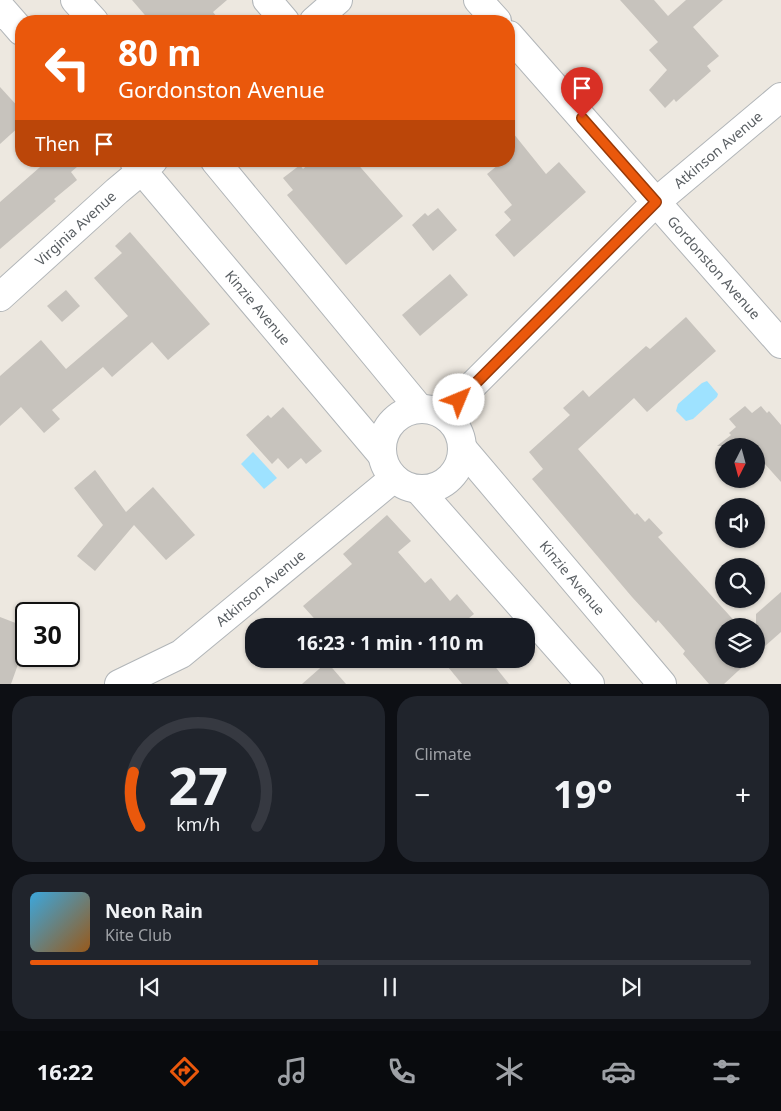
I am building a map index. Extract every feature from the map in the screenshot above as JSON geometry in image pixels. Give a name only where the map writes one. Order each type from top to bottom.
[{"type":"street","points":[[75,0],[89,15]]},
{"type":"street","points":[[267,0],[280,15]]},
{"type":"street","points":[[321,15],[338,0]]},
{"type":"street","points":[[478,0],[492,15]]},
{"type":"street","points":[[0,7],[15,25]]},
{"type":"street","name":"Gordonston Avenue","points":[[515,41],[781,344]]},
{"type":"street","name":"Atkinson Avenue","points":[[444,414],[656,202],[781,97]]},
{"type":"street","name":"Virginia Avenue","points":[[0,297],[117,191],[140,167]]},
{"type":"street","name":"Kinzie Avenue","points":[[145,167],[398,474],[590,684]]},
{"type":"street","points":[[220,167],[419,408]]},
{"type":"street","points":[[398,474],[382,442],[386,430],[395,419],[406,412],[419,408],[432,409],[444,414],[461,435],[463,449]]},
{"type":"street","name":"Atkinson Avenue","points":[[119,684],[181,654],[398,474],[431,488],[444,483],[454,474],[461,462],[463,449]]},
{"type":"street","name":"Kinzie Avenue","points":[[463,449],[662,684]]},
{"type":"water","points":[[707,381],[718,394],[717,397],[693,419],[686,421],[676,411],[678,404],[702,383]]},
{"type":"water","points":[[253,452],[277,478],[264,489],[241,464]]},
{"type":"building","points":[[132,0],[227,0],[213,12],[215,15],[145,15]]},
{"type":"building","points":[[620,0],[654,0],[668,16],[686,0],[723,0],[693,27],[719,56],[707,66],[711,71],[676,102],[674,99],[665,108],[649,90],[667,70],[649,50],[658,42]]},
{"type":"building","points":[[0,87],[15,103],[15,130],[0,144]]},
{"type":"building","points":[[515,135],[546,174],[559,162],[586,192],[514,257],[495,235],[511,220],[504,212],[512,205],[487,174],[496,167],[515,167]]},
{"type":"building","points":[[40,167],[77,167],[71,172],[77,180],[54,199],[56,201],[0,249],[0,202]]},
{"type":"building","points":[[297,167],[303,169],[305,167],[360,167],[403,216],[346,265],[287,195],[293,190],[283,178]]},
{"type":"building","points":[[438,208],[457,230],[433,251],[412,225],[425,213],[428,216]]},
{"type":"building","points":[[130,232],[210,324],[168,360],[152,342],[112,377],[103,367],[52,410],[60,419],[44,433],[21,407],[0,426],[0,376],[41,340],[66,369],[128,316],[94,278],[122,253],[115,246]]},
{"type":"building","points":[[450,274],[468,295],[420,336],[402,315]]},
{"type":"building","points":[[66,290],[80,306],[62,322],[47,306]]},
{"type":"building","points":[[686,317],[716,351],[647,412],[634,398],[578,449],[635,515],[637,513],[645,522],[649,518],[663,533],[658,537],[715,600],[715,608],[723,608],[732,618],[715,618],[715,668],[741,668],[724,684],[709,684],[683,654],[685,651],[658,620],[656,623],[632,597],[532,479],[543,469],[529,452],[570,415],[563,408],[583,390],[589,397],[646,346],[650,349]]},
{"type":"building","points":[[745,406],[752,413],[761,406],[767,413],[769,411],[781,425],[781,482],[765,464],[765,438],[727,438],[731,435],[729,433],[736,427],[729,419]]},
{"type":"building","points":[[283,407],[322,451],[306,464],[301,458],[288,469],[278,458],[272,464],[246,435],[268,415],[271,418]]},
{"type":"building","points":[[95,470],[126,512],[153,487],[195,535],[166,560],[134,525],[95,571],[77,556],[103,525],[74,488]]},
{"type":"building","points":[[387,515],[411,541],[398,552],[425,583],[431,578],[450,601],[457,594],[474,614],[469,618],[314,618],[303,606],[352,564],[343,554]]},
{"type":"building","points":[[781,592],[781,632],[765,646],[765,618],[756,618],[756,614]]},
{"type":"building","points":[[0,617],[15,623],[15,667],[17,667],[11,684],[0,684]]},
{"type":"building","points":[[320,668],[332,668],[346,684],[302,684]]},
{"type":"building","points":[[449,668],[496,668],[509,684],[462,684]]},
{"type":"route","points":[[459,400],[656,202],[582,118]]}]
